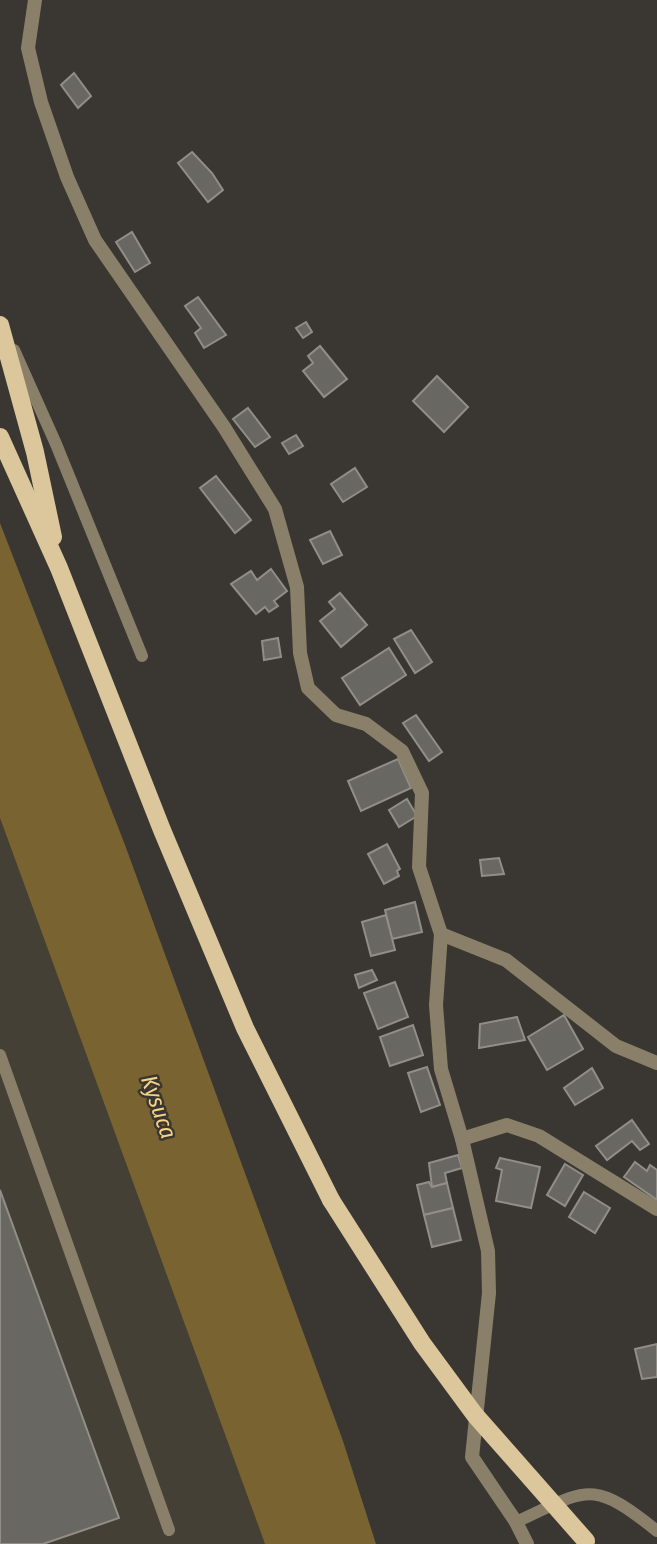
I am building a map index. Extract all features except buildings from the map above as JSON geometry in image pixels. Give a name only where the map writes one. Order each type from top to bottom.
[{"type":"main road","points":[[0,323],[35,452],[59,568]]},
{"type":"main road","points":[[0,437],[59,568],[162,830],[245,1028],[331,1200],[393,1300],[460,1394],[587,1543]]},
{"type":"street","points":[[35,0],[29,48],[41,102],[94,240],[217,416],[275,509],[297,587],[300,653],[308,688],[336,715],[366,724],[402,751],[422,793],[419,867],[441,934],[436,1005],[441,1069],[462,1139],[488,1251],[489,1293],[472,1457],[516,1522],[527,1544]]},
{"type":"street","points":[[441,934],[506,960],[616,1046],[657,1063]]},
{"type":"street","points":[[462,1139],[507,1125],[539,1136],[657,1209]]},
{"type":"lane","points":[[0,323],[56,444],[142,656]]},
{"type":"lane","points":[[0,1055],[169,1530]]},
{"type":"lane","points":[[516,1522],[583,1492],[613,1499],[657,1531]]},
{"type":"shaded area","points":[[0,818],[265,1544],[0,1544]]},
{"type":"water","name":"Kysuca","points":[[0,523],[125,845],[343,1441],[376,1544],[265,1544],[0,818]]}]
